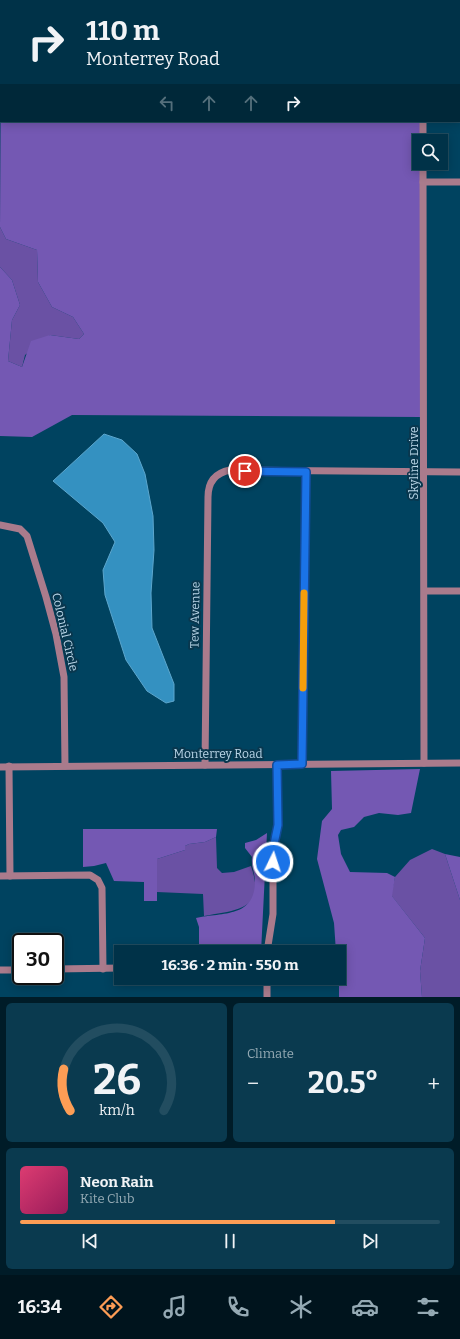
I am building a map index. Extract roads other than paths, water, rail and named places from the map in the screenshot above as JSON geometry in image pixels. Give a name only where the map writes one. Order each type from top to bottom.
[{"type":"street","points":[[423,122],[423,134]]},
{"type":"street","name":"Skyline Drive","points":[[423,170],[425,472],[424,763]]},
{"type":"street","points":[[423,182],[460,182]]},
{"type":"street","name":"Tew Avenue","points":[[205,765],[208,490],[214,478],[223,472],[306,472]]},
{"type":"street","points":[[302,764],[306,472],[460,472]]},
{"type":"street","name":"Colonial Circle","points":[[0,525],[20,528],[27,536],[46,597],[64,677],[65,766]]},
{"type":"street","points":[[425,591],[460,590]]},
{"type":"street","name":"Monterrey Road","points":[[0,766],[460,763]]},
{"type":"street","points":[[268,945],[273,914],[273,849],[278,825],[277,765]]},
{"type":"street","points":[[9,766],[10,876]]},
{"type":"street","points":[[0,876],[90,876],[98,880],[102,888],[103,969]]},
{"type":"street","points":[[64,969],[114,968]]},
{"type":"street","points":[[0,970],[12,970]]},
{"type":"street","points":[[267,985],[267,997]]},
{"type":"water","points":[[104,434],[122,440],[137,454],[145,474],[153,516],[154,550],[151,593],[152,628],[174,684],[174,701],[166,703],[147,691],[126,660],[105,595],[103,570],[115,542],[103,523],[53,481]]}]
